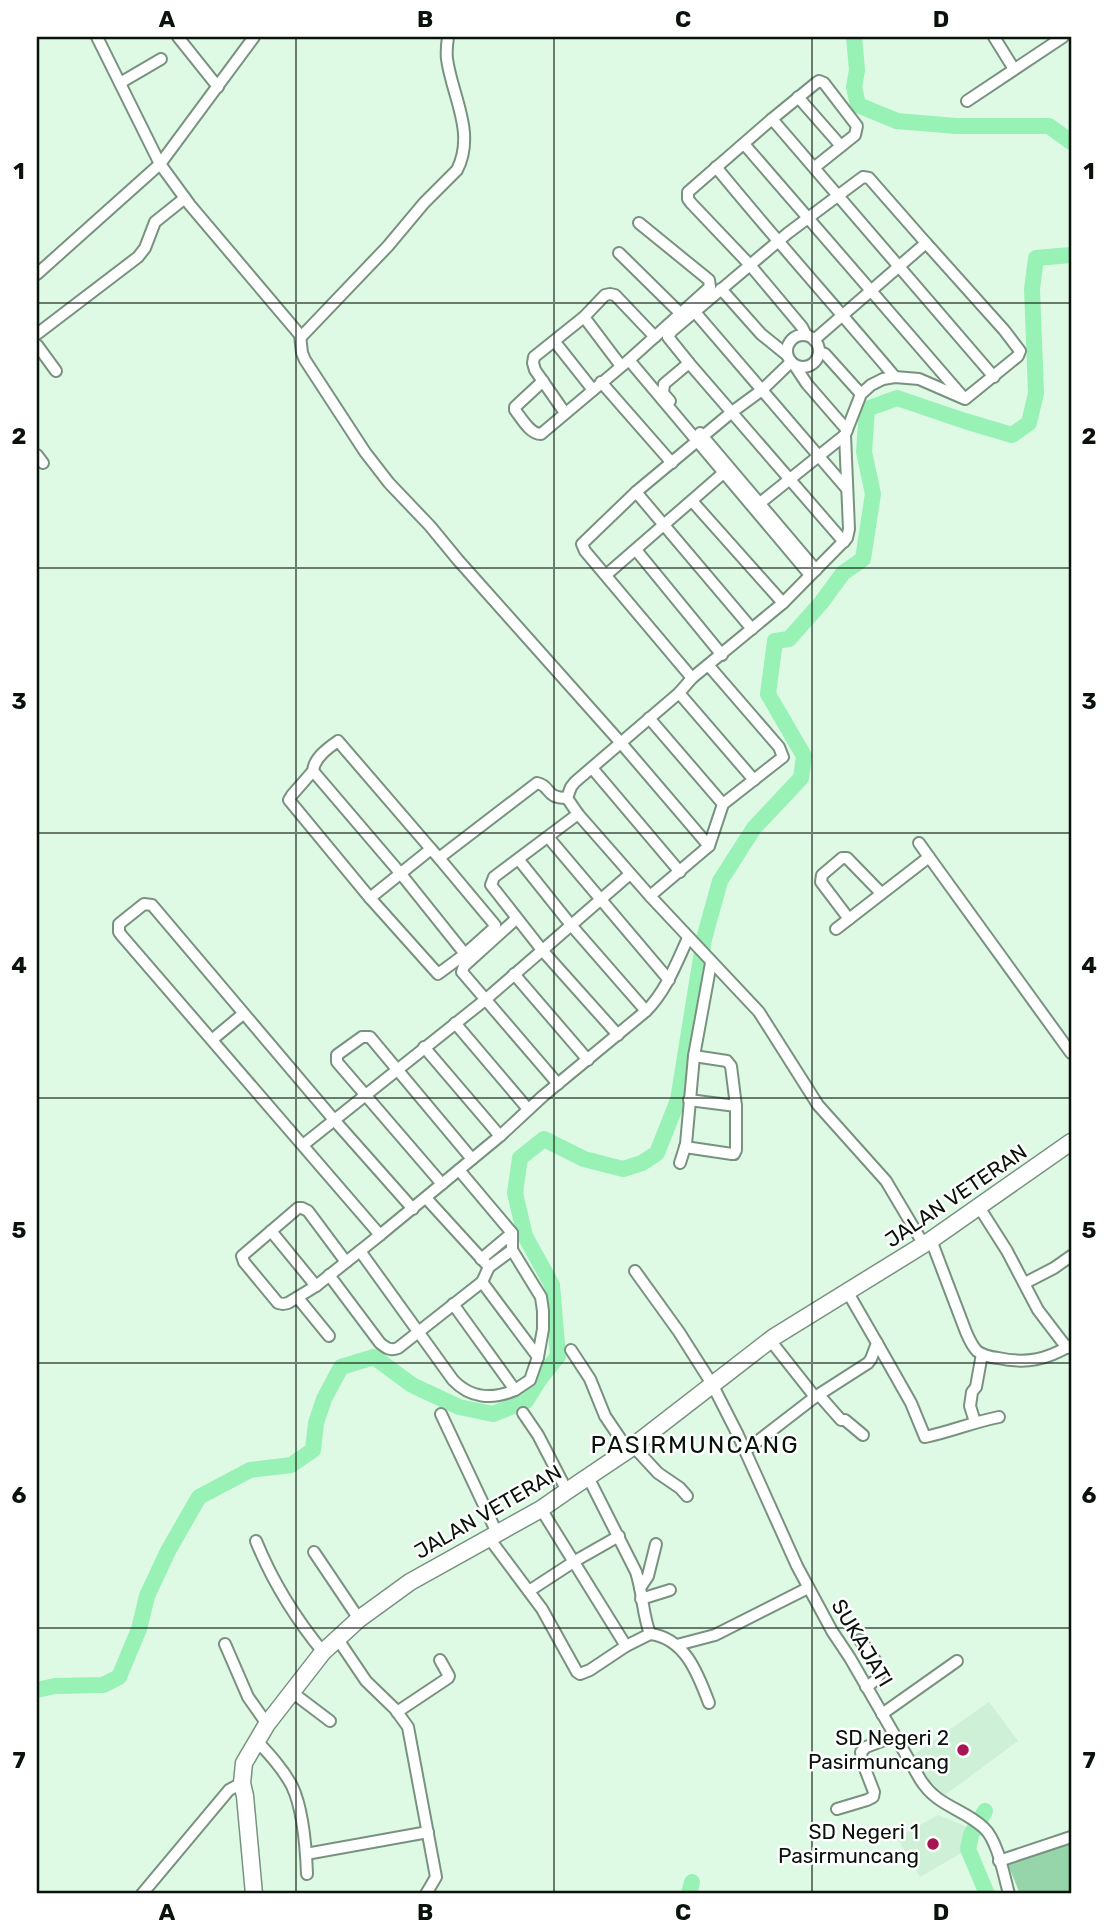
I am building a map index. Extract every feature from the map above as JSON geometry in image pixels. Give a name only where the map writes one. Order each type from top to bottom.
[{"type":"highway","name":"JALAN VETERAN","points":[[254,1894],[242,1783],[244,1763],[267,1724],[337,1638],[410,1582],[541,1508],[588,1478],[770,1340],[928,1242],[1071,1142]]},
{"type":"street","points":[[97,37],[160,164],[185,198],[299,334],[305,360],[365,452],[389,483],[430,526],[709,846]]},
{"type":"street","points":[[178,37],[218,87]]},
{"type":"street","points":[[37,274],[160,164],[254,37]]},
{"type":"street","points":[[299,334],[388,246],[461,164],[465,142],[464,129],[447,57],[447,37]]},
{"type":"street","points":[[994,37],[1014,69]]},
{"type":"street","points":[[967,101],[1063,37]]},
{"type":"street","points":[[120,83],[161,59]]},
{"type":"street","points":[[815,167],[855,135],[857,126],[824,83],[819,81],[688,192],[688,199],[750,265],[810,337],[817,343],[819,352],[813,364],[804,368],[791,361],[787,346],[793,338],[801,335],[810,337],[843,315],[926,243]]},
{"type":"street","points":[[798,97],[841,146]]},
{"type":"street","points":[[772,119],[994,377]]},
{"type":"street","points":[[744,144],[965,399]]},
{"type":"street","points":[[716,167],[777,242],[895,377]]},
{"type":"street","points":[[684,361],[668,337],[672,331],[807,217],[861,178],[867,177],[1020,351],[994,377],[965,399]]},
{"type":"street","points":[[37,334],[138,257],[145,248],[155,222],[185,198]]},
{"type":"street","points":[[543,381],[517,404],[515,410],[532,431],[538,434],[625,363],[710,287],[709,280],[639,223]]},
{"type":"street","points":[[619,253],[680,313]]},
{"type":"street","points":[[722,289],[761,334],[791,361],[846,433]]},
{"type":"street","points":[[565,413],[535,370],[534,357],[584,317],[605,295],[615,295],[684,361],[732,412],[844,542]]},
{"type":"street","points":[[694,311],[847,489]]},
{"type":"street","points":[[584,317],[700,439]]},
{"type":"street","points":[[555,342],[672,463]]},
{"type":"street","points":[[37,345],[56,371]]},
{"type":"street","points":[[819,352],[825,354],[861,394]]},
{"type":"street","points":[[684,361],[666,381],[662,390],[813,573]]},
{"type":"street","points":[[692,678],[585,551],[582,544],[636,492],[762,390],[791,361]]},
{"type":"street","points":[[567,797],[570,787],[679,693],[692,678],[783,603],[847,538],[846,433],[861,394],[870,385],[895,377],[919,379],[965,399]]},
{"type":"street","points":[[760,503],[846,433]]},
{"type":"street","points":[[606,575],[727,470]]},
{"type":"street","points":[[727,470],[760,503],[813,573]]},
{"type":"street","points":[[636,492],[752,629]]},
{"type":"street","points":[[692,501],[783,603]]},
{"type":"street","points":[[636,550],[722,655]]},
{"type":"street","points":[[650,896],[709,846],[723,804],[778,762],[783,754],[709,666]]},
{"type":"street","points":[[679,693],[754,780]]},
{"type":"street","points":[[649,718],[723,804]]},
{"type":"street","points":[[313,771],[292,795],[290,803],[439,974],[466,954],[495,925],[439,858],[342,743],[338,741],[316,760],[313,771],[466,954]]},
{"type":"street","points":[[592,768],[680,872]]},
{"type":"street","points":[[439,858],[537,783],[557,798],[567,797]]},
{"type":"street","points":[[567,797],[630,874],[762,1017],[818,1105],[886,1181],[928,1242],[973,1346],[982,1354],[1023,1362],[1069,1347],[1038,1310],[1007,1251],[979,1207]]},
{"type":"street","points":[[579,814],[494,877],[491,883],[493,890],[516,919],[618,1035]]},
{"type":"street","points":[[548,837],[669,979]]},
{"type":"street","points":[[919,843],[1071,1054]]},
{"type":"street","points":[[370,898],[430,849]]},
{"type":"street","points":[[836,929],[929,857]]},
{"type":"street","points":[[849,919],[821,882],[820,877],[832,866],[842,858],[847,858],[881,893]]},
{"type":"street","points":[[519,860],[646,1011]]},
{"type":"street","points":[[303,1145],[485,1000],[630,874]]},
{"type":"street","points":[[380,1235],[119,932],[119,924],[144,904],[152,905],[413,1209]]},
{"type":"street","points":[[516,919],[462,969],[464,976],[558,1084]]},
{"type":"street","points":[[346,1262],[308,1211],[302,1208],[298,1208],[242,1256],[278,1303],[283,1304],[298,1298],[316,1286],[413,1209],[646,1011],[656,1000],[690,941]]},
{"type":"street","points":[[680,1163],[685,1147],[694,1056],[710,962]]},
{"type":"street","points":[[514,974],[588,1060]]},
{"type":"street","points":[[213,1039],[243,1014]]},
{"type":"street","points":[[455,1023],[528,1109]]},
{"type":"street","points":[[442,1184],[337,1062],[337,1055],[367,1036],[472,1159]]},
{"type":"street","points":[[424,1047],[500,1136]]},
{"type":"street","points":[[685,1147],[734,1154],[736,1150],[736,1106],[729,1063],[694,1056]]},
{"type":"street","points":[[689,1100],[736,1106]]},
{"type":"street","points":[[360,1251],[461,1389],[482,1396],[505,1395],[530,1380],[543,1329],[541,1297],[512,1250],[512,1233],[459,1170]]},
{"type":"street","points":[[426,1198],[485,1263]]},
{"type":"street","points":[[271,1231],[316,1286]]},
{"type":"street","points":[[329,1275],[380,1343],[393,1350],[482,1282],[485,1263],[512,1233]]},
{"type":"street","points":[[485,1263],[512,1250]]},
{"type":"street","points":[[1025,1283],[1071,1256]]},
{"type":"street","name":"SUKAJATI","points":[[635,1271],[712,1384],[796,1566],[895,1736],[929,1791],[979,1824],[990,1835],[1009,1894]]},
{"type":"street","points":[[482,1282],[538,1357]]},
{"type":"street","points":[[847,1291],[911,1403],[925,1437],[999,1418]]},
{"type":"street","points":[[298,1298],[329,1336]]},
{"type":"street","points":[[453,1304],[515,1390]]},
{"type":"street","points":[[770,1340],[817,1396],[841,1420],[845,1420],[863,1435]]},
{"type":"street","points":[[745,1451],[817,1396],[868,1363],[877,1343]]},
{"type":"street","points":[[572,1350],[590,1379],[606,1416],[630,1448],[687,1496]]},
{"type":"street","points":[[975,1422],[970,1406],[982,1354]]},
{"type":"street","points":[[523,1413],[538,1435],[567,1492]]},
{"type":"street","points":[[441,1414],[493,1535],[542,1609],[577,1672],[580,1674],[590,1670],[650,1634],[677,1645],[699,1675],[709,1703]]},
{"type":"street","points":[[588,1478],[636,1572],[644,1618],[650,1634]]},
{"type":"street","points":[[541,1508],[626,1646]]},
{"type":"street","points":[[529,1591],[619,1536]]},
{"type":"street","points":[[256,1541],[283,1598],[323,1652]]},
{"type":"street","points":[[640,1593],[654,1559],[656,1544]]},
{"type":"street","points":[[314,1552],[359,1619]]},
{"type":"street","points":[[677,1645],[715,1635],[808,1588]]},
{"type":"street","points":[[640,1593],[670,1590]]},
{"type":"street","points":[[337,1638],[366,1681],[408,1727],[436,1877],[426,1894]]},
{"type":"street","points":[[860,1640],[880,1672],[878,1678],[866,1687]]},
{"type":"street","points":[[225,1644],[248,1697],[267,1724]]},
{"type":"street","points":[[397,1712],[448,1678],[440,1660]]},
{"type":"street","points":[[882,1714],[957,1661]]},
{"type":"street","points":[[293,1693],[330,1721]]},
{"type":"street","points":[[837,1809],[873,1797],[874,1792],[861,1752],[866,1747],[895,1736]]},
{"type":"street","points":[[257,1741],[282,1770],[298,1801],[307,1874]]},
{"type":"street","points":[[142,1894],[229,1790],[242,1783]]},
{"type":"street","points":[[306,1854],[428,1832]]},
{"type":"street","points":[[999,1861],[1071,1837]]},
{"type":"shaded area","name":"SD Negeri 2 Pasirmuncang","points":[[989,1702],[1018,1741],[945,1795],[926,1777],[912,1756]]},
{"type":"shaded area","name":"SD Negeri 1 Pasirmuncang","points":[[938,1815],[968,1827],[965,1851],[920,1877],[897,1838]]},
{"type":"green space","points":[[1071,1839],[1071,1894],[1020,1894],[1007,1862]]},
{"type":"waterway","points":[[854,37],[857,70],[854,87],[858,105],[897,121],[956,126],[1049,126],[1071,142]]},
{"type":"waterway","points":[[37,1690],[55,1686],[103,1685],[119,1677],[139,1629],[147,1596],[168,1551],[199,1497],[250,1470],[291,1465],[313,1450],[316,1423],[324,1399],[341,1367],[374,1357],[412,1385],[459,1407],[493,1414],[526,1401],[558,1356],[552,1285],[525,1236],[515,1193],[520,1158],[544,1139],[584,1159],[623,1169],[642,1163],[657,1153],[678,1100],[704,939],[720,881],[754,828],[801,778],[804,756],[768,694],[775,641],[789,639],[843,573],[863,559],[873,494],[864,452],[867,409],[897,398],[1012,435],[1029,423],[1036,393],[1032,289],[1036,258],[1071,255]]},
{"type":"waterway","points":[[985,1811],[971,1835],[968,1849],[987,1894]]},
{"type":"waterway","points":[[689,1894],[692,1882]]},
{"type":"place","name":"SD Negeri 2 Pasirmuncang","points":[[963,1750]]},
{"type":"place","name":"SD Negeri 1 Pasirmuncang","points":[[933,1844]]},
{"type":"district","name":"PASIRMUNCANG","points":[[695,1445]]}]
